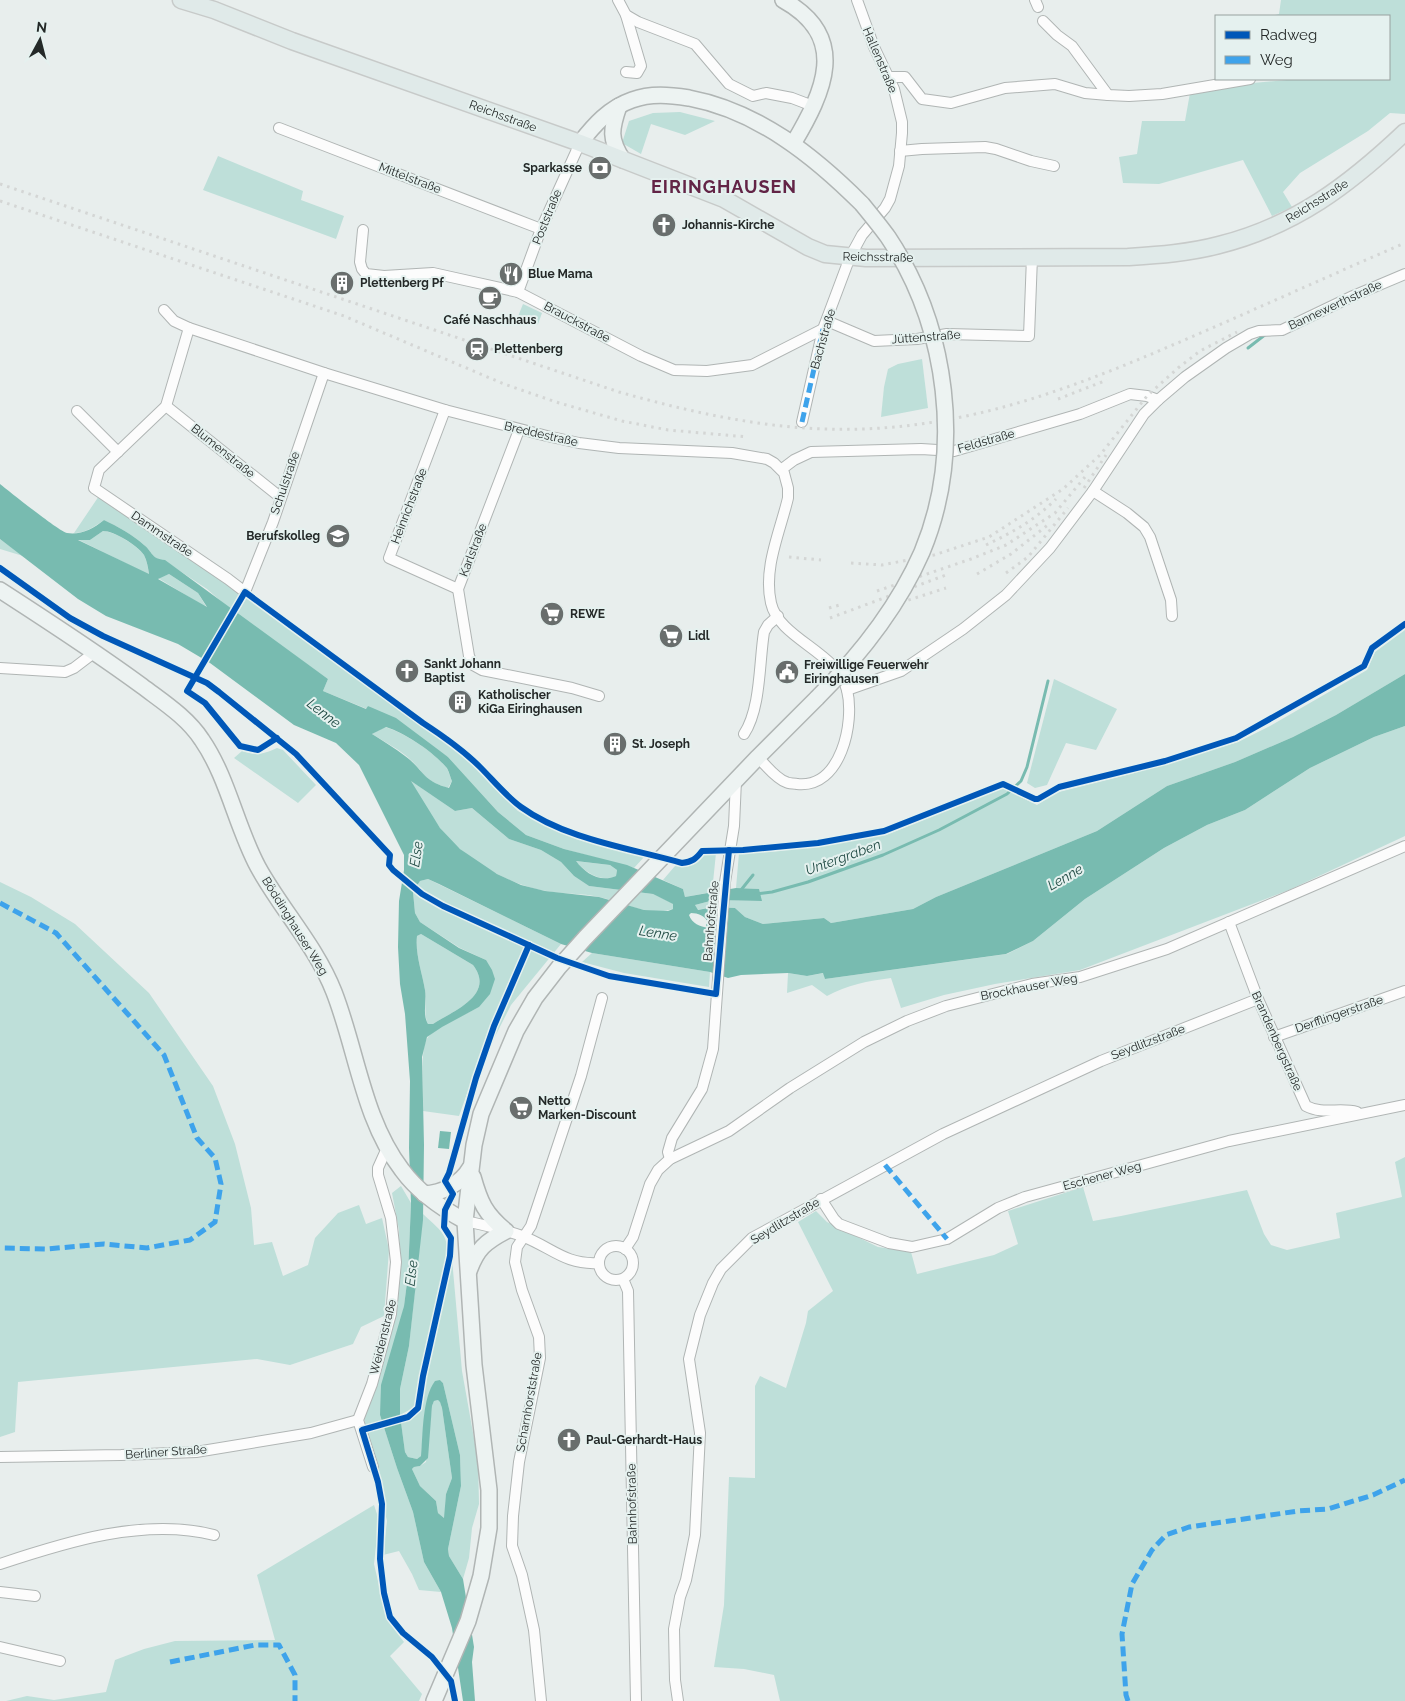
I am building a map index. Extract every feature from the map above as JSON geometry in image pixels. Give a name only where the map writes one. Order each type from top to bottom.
[{"type":"main road","name":"Reichsstraße","points":[[181,0],[216,5],[292,41],[388,73],[580,143],[724,199],[808,247],[826,254],[850,257],[1143,256],[1198,249],[1238,239],[1277,226],[1311,208],[1351,180],[1405,132]]},
{"type":"main road","points":[[783,0],[806,16],[822,41],[826,60],[823,85],[806,123],[793,144]]},
{"type":"main road","points":[[434,1701],[468,1621],[481,1576],[488,1528],[489,1490],[474,1364],[465,1221],[470,1168],[481,1114],[516,1031],[536,998],[559,967],[758,757],[841,674],[866,643],[899,596],[922,552],[934,515],[942,474],[945,407],[934,340],[924,310],[906,270],[888,237],[862,204],[832,174],[793,144],[769,129],[730,110],[708,102],[658,95],[631,100],[619,106],[604,116],[580,143]]},
{"type":"main road","points":[[619,106],[614,120],[612,139],[623,160]]},
{"type":"main road","name":"Böddinghauser Weg","points":[[0,590],[95,652],[187,721],[203,741],[217,768],[257,866],[320,963],[334,992],[369,1104],[387,1148],[402,1171],[429,1198],[465,1221]]},
{"type":"main road","points":[[429,1198],[449,1188],[468,1172],[470,1168]]},
{"type":"main road","points":[[468,1274],[477,1252],[490,1239],[506,1231],[484,1209],[476,1191],[470,1168]]},
{"type":"street","points":[[618,0],[626,15],[642,66],[637,73],[626,72]]},
{"type":"street","name":"Hallenstraße","points":[[850,257],[862,235],[885,208],[890,199],[896,180],[902,133],[902,122],[894,89],[874,47],[857,0]]},
{"type":"street","points":[[626,15],[638,22],[695,44],[729,84],[747,94],[753,96],[766,93],[792,98],[813,106]]},
{"type":"street","points":[[1043,21],[1072,46],[1108,95]]},
{"type":"street","points":[[889,77],[905,77],[922,99],[951,103],[1005,88],[1055,84],[1085,92],[1129,96],[1162,94],[1244,80]]},
{"type":"street","name":"Mittelstraße","points":[[279,128],[540,229]]},
{"type":"street","name":"Poststraße","points":[[518,292],[540,229],[580,143]]},
{"type":"street","points":[[900,151],[922,148],[984,147],[1054,166]]},
{"type":"street","name":"Brauckstraße","points":[[363,230],[360,262],[366,274],[384,276],[433,273],[518,292],[641,356],[674,370],[707,371],[752,365],[825,325]]},
{"type":"street","name":"Bachstraße","points":[[802,422],[825,325],[850,257]]},
{"type":"street","name":"Jüttenstraße","points":[[825,325],[874,341],[917,339],[947,334],[1029,336],[1032,257]]},
{"type":"street","name":"Bannewerthstraße","points":[[847,690],[901,670],[963,629],[1006,595],[1050,548],[1093,491],[1144,414],[1185,377],[1226,348],[1250,334],[1289,327],[1353,296],[1405,274]]},
{"type":"street","name":"Breddestraße","points":[[164,310],[174,322],[324,374],[519,430],[579,443],[619,448],[749,455],[767,459],[782,469]]},
{"type":"street","points":[[77,411],[118,452],[166,406],[189,328]]},
{"type":"street","name":"Schulstraße","points":[[245,592],[272,522],[324,374]]},
{"type":"street","name":"Feldstraße","points":[[782,469],[794,460],[811,452],[921,449],[954,451],[1080,414],[1130,394],[1147,396],[1158,400]]},
{"type":"street","name":"Blumenstraße","points":[[166,406],[280,497]]},
{"type":"street","name":"Heinrichstraße","points":[[445,410],[388,558],[458,588]]},
{"type":"street","name":"Karlstraße","points":[[519,430],[458,588],[469,656],[474,665],[482,670],[572,688],[599,696]]},
{"type":"street","name":"Dammstraße","points":[[118,452],[99,470],[94,488],[245,592]]},
{"type":"street","points":[[758,757],[786,782],[803,784],[814,782],[826,776],[831,771],[843,748],[847,732],[849,708],[847,690],[842,677],[830,664],[788,628],[772,605],[769,582],[770,568],[788,498],[786,479],[782,469]]},
{"type":"street","points":[[1093,491],[1127,513],[1144,527],[1150,537],[1171,600],[1172,616]]},
{"type":"street","points":[[744,734],[749,726],[755,701],[764,632],[768,625],[778,616]]},
{"type":"street","points":[[0,668],[64,672],[74,668],[95,652]]},
{"type":"street","name":"Bahnhofstraße","points":[[670,1159],[668,1152],[672,1138],[702,1089],[713,1049],[725,882],[734,826],[736,780]]},
{"type":"street","name":"Brockhauser Weg","points":[[670,1159],[729,1131],[790,1088],[842,1055],[908,1021],[946,1006],[1032,984],[1080,977],[1167,949],[1405,846]]},
{"type":"street","name":"Brandenbergstraße","points":[[1229,922],[1258,999],[1306,1106],[1313,1110],[1349,1110],[1362,1114]]},
{"type":"street","name":"Derfflingerstraße","points":[[1274,1037],[1405,991]]},
{"type":"street","name":"Scharnhorststraße","points":[[541,1701],[534,1630],[522,1575],[512,1546],[518,1462],[540,1358],[539,1337],[522,1290],[515,1262],[517,1247],[531,1226],[579,1082],[602,998]]},
{"type":"street","name":"Seydlitzstraße","points":[[678,1701],[675,1680],[674,1629],[695,1535],[700,1433],[689,1359],[700,1315],[721,1269],[752,1238],[943,1134],[1101,1061],[1258,999]]},
{"type":"street","name":"Eschener Weg","points":[[821,1199],[839,1224],[889,1243],[912,1247],[947,1239],[998,1208],[1025,1197],[1229,1141],[1405,1104]]},
{"type":"street","name":"Weidenstraße","points":[[358,1420],[372,1384],[391,1314],[396,1271],[393,1230],[378,1175],[378,1168],[387,1148]]},
{"type":"street","points":[[626,1249],[633,1237],[650,1184],[658,1170],[670,1159]]},
{"type":"street","name":"Böddinghauser Weg","points":[[465,1221],[524,1237],[569,1260],[584,1264],[598,1263]]},
{"type":"street","points":[[617,1246],[626,1249],[632,1255],[631,1272],[623,1279],[614,1280],[607,1278],[600,1271],[598,1263],[600,1255],[606,1248],[617,1246]]},
{"type":"street","name":"Bahnhofstraße","points":[[623,1279],[628,1291],[636,1701]]},
{"type":"street","points":[[358,1420],[373,1467]]},
{"type":"street","name":"Berliner Straße","points":[[0,1457],[196,1452],[311,1433],[358,1420]]},
{"type":"street","points":[[0,1564],[66,1544],[112,1534],[162,1529],[199,1531],[214,1535]]},
{"type":"street","points":[[0,1592],[35,1596]]},
{"type":"street","points":[[0,1647],[60,1661]]},
{"type":"shaded area","points":[[1281,0],[1405,0],[1405,114],[1390,113],[1368,131],[1300,173],[1283,192],[1292,207],[1272,216],[1243,160],[1159,184],[1123,183],[1119,157],[1137,154],[1142,121],[1185,121],[1190,93],[1253,83],[1287,80],[1390,80],[1390,15],[1275,15],[1279,14]]},
{"type":"shaded area","points":[[680,112],[715,121],[685,135],[651,124],[641,154],[622,143],[629,121],[653,113]]},
{"type":"shaded area","points":[[218,156],[303,191],[301,200],[344,216],[336,239],[203,190]]},
{"type":"shaded area","points":[[523,304],[542,313],[538,324],[535,325],[517,319]]},
{"type":"shaded area","points":[[922,359],[928,408],[881,417],[888,369],[898,364]]},
{"type":"shaded area","points":[[99,496],[235,585],[239,596],[231,610],[207,589],[165,561],[157,559],[135,538],[109,522],[104,520],[86,531],[74,533]]},
{"type":"shaded area","points":[[103,531],[119,536],[141,551],[146,560],[149,575],[77,539],[90,540]]},
{"type":"shaded area","points":[[0,539],[23,556],[0,549]]},
{"type":"shaded area","points":[[169,574],[198,593],[207,608],[158,578]]},
{"type":"shaded area","points":[[247,597],[335,662],[344,664],[374,690],[446,742],[478,770],[518,811],[552,829],[600,845],[645,856],[634,868],[564,849],[526,835],[498,812],[448,757],[368,706],[367,709],[323,691],[328,679],[237,614]]},
{"type":"shaded area","points":[[1405,630],[1405,674],[1336,715],[1293,737],[1235,762],[1167,786],[1097,831],[936,897],[913,909],[831,923],[824,918],[763,924],[745,917],[735,908],[713,907],[697,910],[695,905],[714,900],[761,901],[758,889],[736,888],[739,853],[769,852],[820,846],[886,835],[1002,788],[1037,805],[1055,793],[1131,774],[1238,742],[1270,726],[1367,670],[1375,652]]},
{"type":"shaded area","points":[[1054,679],[1117,709],[1096,750],[1066,743],[1047,785],[1035,788],[1027,783]]},
{"type":"shaded area","points":[[1405,726],[1405,836],[1289,890],[1080,970],[995,984],[944,995],[901,1008],[891,978],[858,984],[827,996],[812,985],[787,993],[788,973],[807,976],[824,973],[825,979],[1007,954],[1033,941],[1085,899],[1164,848],[1207,825],[1245,810],[1310,768],[1374,737]]},
{"type":"shaded area","points":[[385,727],[409,738],[440,761],[447,769],[452,781],[448,788],[433,782],[405,755],[372,734]]},
{"type":"shaded area","points":[[277,748],[283,750],[316,785],[298,803],[234,758],[242,751],[260,754]]},
{"type":"shaded area","points":[[410,780],[455,811],[472,808],[509,839],[541,850],[561,862],[574,876],[589,886],[653,894],[674,904],[673,909],[664,911],[645,910],[593,896],[531,888],[502,876],[474,860],[450,839],[440,828]]},
{"type":"shaded area","points":[[706,852],[716,853],[712,892],[685,897],[683,889],[663,880],[675,866],[690,866]]},
{"type":"shaded area","points":[[575,861],[610,865],[617,870],[616,876],[610,878],[598,877],[588,872]]},
{"type":"shaded area","points":[[428,879],[561,944],[511,1005],[469,1088],[459,1116],[423,1111],[422,1072],[425,1043],[432,1033],[444,1025],[479,1007],[486,960],[460,948],[420,922],[415,913],[413,892],[420,881]]},
{"type":"shaded area","points":[[0,882],[31,897],[75,924],[149,993],[213,1086],[235,1144],[251,1208],[254,1245],[272,1242],[283,1276],[308,1265],[315,1238],[338,1213],[359,1205],[366,1224],[382,1218],[389,1250],[384,1316],[361,1327],[353,1344],[290,1365],[257,1359],[18,1382],[15,1432],[0,1437]]},
{"type":"shaded area","points":[[421,934],[473,965],[479,976],[479,985],[476,993],[469,1001],[461,1008],[433,1024],[428,1024],[426,1016],[425,990],[417,950],[417,936]]},
{"type":"shaded area","points":[[592,953],[710,972],[709,987],[624,973],[582,962]]},
{"type":"shaded area","points":[[1405,1157],[1405,1701],[780,1701],[774,1675],[744,1669],[714,1667],[724,1605],[729,1477],[755,1478],[755,1386],[760,1376],[786,1388],[808,1311],[833,1291],[798,1222],[816,1211],[827,1222],[878,1247],[911,1252],[917,1274],[994,1255],[1018,1244],[1008,1211],[1083,1187],[1093,1221],[1247,1190],[1264,1234],[1271,1245],[1287,1250],[1340,1238],[1336,1213],[1402,1197],[1395,1162]]},
{"type":"shaded area","points":[[401,1186],[411,1203],[408,1275],[404,1306],[380,1415],[413,1512],[424,1562],[441,1592],[419,1590],[399,1551],[383,1555],[387,1521],[364,1419],[393,1318],[400,1272],[399,1230],[392,1193]]},
{"type":"shaded area","points":[[423,1214],[444,1236],[447,1255],[415,1407],[400,1415],[400,1389],[409,1346]]},
{"type":"shaded area","points":[[452,1259],[462,1371],[478,1461],[479,1504],[472,1528],[469,1558],[463,1579],[449,1556],[448,1549],[461,1486],[460,1455],[443,1383],[440,1380],[425,1410],[421,1456],[417,1459],[408,1457],[405,1452],[401,1423],[409,1420],[422,1407],[426,1377]]},
{"type":"shaded area","points":[[438,1400],[442,1408],[452,1478],[446,1494],[445,1519],[438,1513],[436,1501],[420,1486],[412,1469],[426,1462],[432,1406],[434,1401]]},
{"type":"shaded area","points":[[374,1505],[379,1520],[374,1564],[387,1620],[404,1642],[390,1656],[422,1694],[419,1701],[6,1701],[27,1696],[54,1700],[106,1692],[115,1660],[144,1649],[175,1641],[275,1640],[257,1575]]},
{"type":"water","points":[[0,484],[45,519],[67,533],[87,531],[104,520],[109,522],[135,538],[155,557],[165,560],[328,679],[323,691],[366,709],[368,706],[396,718],[448,757],[498,812],[526,835],[564,849],[627,865],[683,889],[685,897],[736,888],[759,889],[762,901],[714,900],[695,905],[698,910],[713,907],[735,908],[745,917],[763,924],[824,918],[831,923],[913,909],[936,897],[1097,831],[1167,786],[1235,762],[1293,737],[1336,715],[1405,674],[1405,726],[1374,737],[1310,768],[1245,810],[1207,825],[1164,848],[1085,899],[1033,941],[1006,954],[825,979],[823,973],[807,976],[788,973],[741,975],[728,978],[710,972],[592,953],[561,944],[428,879],[420,881],[413,892],[415,913],[420,922],[459,948],[486,960],[495,979],[490,994],[479,1007],[427,1037],[422,1057],[423,1220],[409,1346],[400,1389],[400,1415],[405,1452],[408,1457],[417,1459],[421,1456],[425,1407],[431,1388],[435,1381],[440,1380],[443,1383],[460,1455],[461,1486],[448,1549],[449,1556],[463,1579],[474,1647],[472,1662],[475,1701],[463,1701],[452,1628],[441,1592],[424,1562],[413,1512],[380,1415],[381,1385],[404,1306],[408,1275],[411,1203],[409,1148],[410,1081],[398,947],[399,901],[404,870],[404,855],[359,765],[336,743],[294,725],[210,663],[178,644],[106,616],[78,599],[0,539]],"holes":[[[103,531],[119,536],[136,547],[144,555],[149,574],[78,540],[90,540]],[[169,574],[198,593],[207,607],[158,579]],[[386,727],[418,743],[447,768],[452,781],[449,788],[433,782],[393,747],[372,734]],[[411,781],[455,811],[472,808],[509,839],[541,850],[561,862],[574,876],[589,886],[653,894],[673,904],[673,909],[668,911],[644,910],[599,897],[545,891],[521,885],[497,874],[460,849],[440,828]],[[576,861],[610,865],[617,870],[616,876],[604,878],[593,876]],[[691,913],[701,915],[708,922],[706,925],[708,928],[692,921],[689,915]],[[421,934],[473,965],[479,976],[479,985],[476,993],[469,1001],[461,1008],[433,1024],[428,1024],[425,1016],[425,990],[417,936]],[[438,1400],[442,1408],[452,1478],[446,1494],[444,1518],[438,1513],[436,1501],[420,1486],[412,1469],[420,1466],[428,1458],[434,1401]]]},
{"type":"water","points":[[440,1131],[451,1132],[449,1149],[438,1148]]},
{"type":"waterway","name":"Untergraben","points":[[1248,348],[1266,334]]},
{"type":"waterway","name":"Untergraben","points":[[756,894],[772,892],[808,882],[883,855],[939,830],[1007,794],[1021,781],[1027,767],[1048,681]]},
{"type":"waterway","points":[[741,890],[753,875]]},
{"type":"railway","points":[[0,184],[619,392],[710,415],[801,428],[864,429],[911,425],[956,418],[1000,408],[1085,381],[1127,364],[1405,243]]},
{"type":"railway","points":[[0,201],[344,316],[504,384],[556,402],[622,421],[668,430],[748,437]]},
{"type":"railway","points":[[851,563],[882,565],[934,555],[989,537],[1063,489],[1100,455],[1147,396],[1178,368],[1200,351],[1237,332]]},
{"type":"railway","points":[[1058,399],[1107,380]]},
{"type":"railway","points":[[1084,488],[1106,455]]},
{"type":"railway","points":[[877,591],[1006,545],[1055,513],[1085,477]]},
{"type":"railway","points":[[986,545],[1023,525],[1056,499]]},
{"type":"railway","points":[[1006,573],[1028,557],[1068,508]]},
{"type":"railway","points":[[977,574],[1011,554],[1049,524]]},
{"type":"railway","points":[[789,557],[821,560]]},
{"type":"railway","points":[[830,618],[946,575]]},
{"type":"railway","points":[[887,607],[946,588]]},
{"type":"railway","points":[[829,608],[843,604]]},
{"type":"marked path","points":[[802,422],[823,329]]},
{"type":"marked path","points":[[0,903],[56,933],[164,1055],[197,1138],[215,1158],[221,1184],[215,1222],[190,1240],[147,1248],[104,1244],[46,1249],[0,1248]]},
{"type":"marked path","points":[[885,1165],[947,1239]]},
{"type":"marked path","points":[[1128,1701],[1122,1634],[1132,1584],[1152,1550],[1166,1535],[1189,1527],[1298,1511],[1328,1509],[1373,1495],[1405,1480]]},
{"type":"marked path","points":[[170,1662],[255,1645],[279,1645],[295,1675],[295,1701]]},
{"type":"cycle path","points":[[0,568],[70,618],[103,636],[207,683],[219,692],[296,754],[390,855],[389,865],[393,870],[422,894],[443,906],[557,958],[609,976],[716,994],[729,850]]},
{"type":"cycle path","points":[[277,738],[258,750],[240,746],[205,703],[187,691],[245,592],[453,744],[515,803],[538,818],[577,835],[682,863],[694,860],[702,851],[743,850],[818,843],[884,831],[1003,784],[1038,799],[1059,787],[1165,761],[1236,738],[1364,666],[1372,648],[1405,624]]},
{"type":"cycle path","points":[[455,1701],[451,1681],[432,1657],[403,1633],[390,1617],[384,1593],[380,1559],[382,1504],[378,1482],[362,1430],[408,1417],[418,1408],[423,1376],[450,1256],[451,1238],[444,1227],[445,1210],[453,1194],[445,1181],[494,1026],[529,945]]},
{"type":"place","name":"Sparkasse","points":[[600,168]]},
{"type":"place","name":"Johannis-Kirche","points":[[664,225]]},
{"type":"place","name":"Blue Mama","points":[[511,274]]},
{"type":"place","name":"Plettenberg Pf","points":[[342,283]]},
{"type":"place","name":"Café Naschhaus","points":[[490,298]]},
{"type":"place","name":"Plettenberg","points":[[477,349]]},
{"type":"place","name":"Berufskolleg","points":[[338,536]]},
{"type":"place","name":"REWE","points":[[552,614]]},
{"type":"place","name":"Lidl","points":[[671,636]]},
{"type":"place","name":"Sankt Johann Baptist","points":[[407,671]]},
{"type":"place","name":"Freiwillige Feuerwehr Eiringhausen","points":[[787,672]]},
{"type":"place","name":"Katholischer KiGa Eiringhausen","points":[[460,702]]},
{"type":"place","name":"St. Joseph","points":[[615,744]]},
{"type":"place","name":"Netto Marken-Discount","points":[[521,1108]]},
{"type":"place","name":"Paul-Gerhardt-Haus","points":[[569,1440]]},
{"type":"district","name":"EIRINGHAUSEN","points":[[724,186]]},
{"type":"water label","name":"Lenne","points":[[324,713]]},
{"type":"water label","name":"Else","points":[[416,854]]},
{"type":"water label","name":"Lenne","points":[[1065,877]]},
{"type":"water label","name":"Lenne","points":[[658,933]]},
{"type":"water label","name":"Else","points":[[411,1273]]}]
